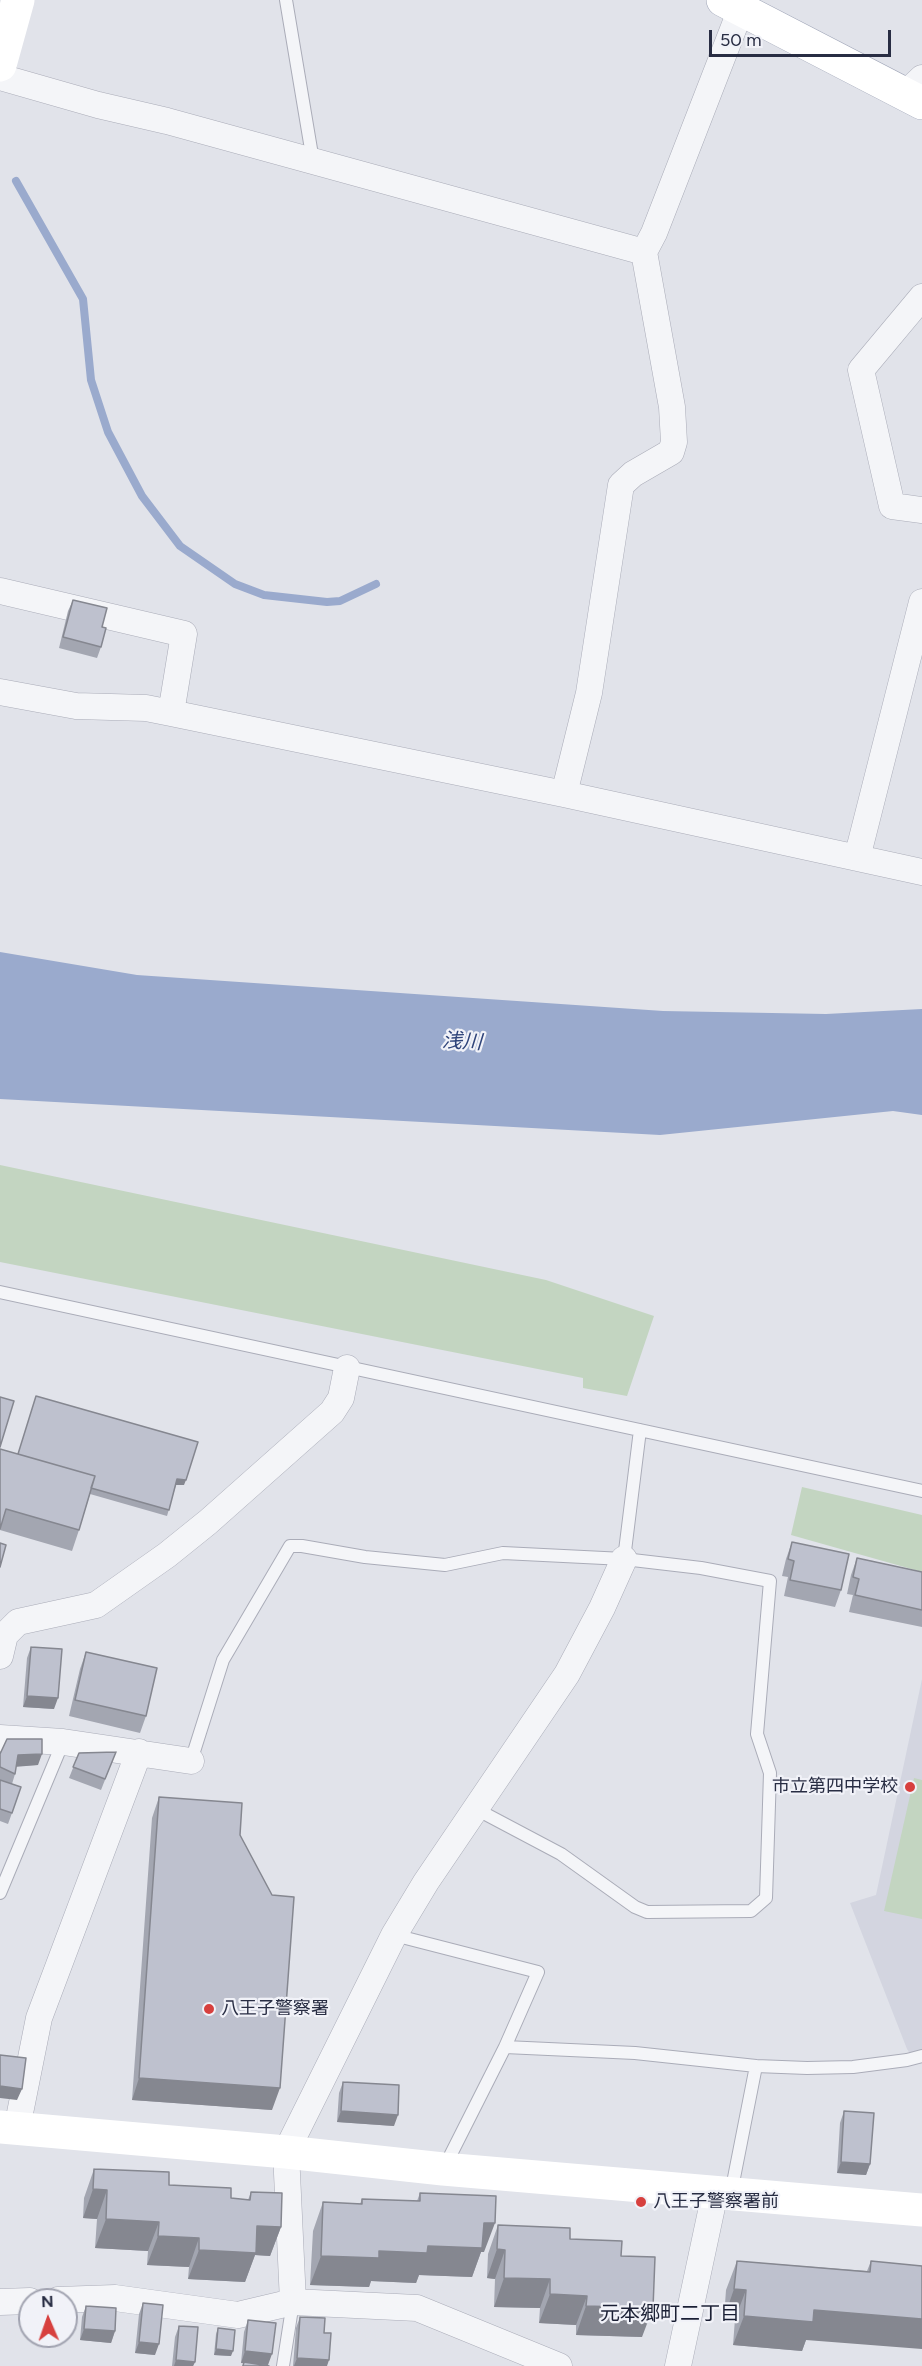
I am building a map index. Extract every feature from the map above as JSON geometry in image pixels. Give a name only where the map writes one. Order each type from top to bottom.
[{"type":"street","points":[[0,65],[18,0]]},
{"type":"street","points":[[564,794],[589,693],[621,485],[633,474],[671,452],[674,442],[672,407],[644,252],[654,234],[732,4],[916,91]]},
{"type":"street","points":[[0,77],[644,252]]},
{"type":"street","points":[[922,297],[861,370],[892,506],[922,510]]},
{"type":"street","points":[[0,591],[184,634],[171,713]]},
{"type":"street","points":[[857,858],[922,602]]},
{"type":"street","points":[[0,692],[76,706],[146,708],[564,794],[922,872]]},
{"type":"street","points":[[0,1656],[6,1635],[18,1622],[96,1605],[167,1555],[208,1522],[332,1412],[341,1398],[347,1368]]},
{"type":"street","points":[[293,2302],[286,2152],[394,1935],[426,1882],[567,1674],[602,1608],[624,1559]]},
{"type":"street","points":[[0,1738],[63,1742],[190,1761]]},
{"type":"street","points":[[139,1752],[39,2018],[9,2128],[286,2152],[444,2169],[922,2210]]},
{"type":"street","points":[[678,2366],[723,2194]]},
{"type":"street","points":[[78,2299],[115,2298],[238,2315],[293,2302],[417,2308],[559,2366]]},
{"type":"street","points":[[0,2302],[18,2301]]},
{"type":"lane","points":[[286,0],[313,161]]},
{"type":"lane","points":[[0,1292],[922,1491]]},
{"type":"lane","points":[[624,1559],[640,1430]]},
{"type":"lane","points":[[190,1761],[223,1660],[290,1546],[445,1565],[503,1553],[624,1559],[700,1568],[770,1581],[756,1734],[770,1773],[766,1898],[751,1911],[647,1912],[635,1907],[561,1854],[476,1809]]},
{"type":"lane","points":[[0,1893],[63,1742]]},
{"type":"lane","points":[[394,1935],[538,1972],[506,2047],[444,2169]]},
{"type":"lane","points":[[506,2047],[635,2053],[756,2066],[807,2068],[853,2067],[907,2061],[922,2056]]},
{"type":"lane","points":[[723,2194],[756,2066]]},
{"type":"lane","points":[[283,2366],[293,2302]]},
{"type":"shaded area","name":"市立第四中学校","points":[[922,1679],[922,2056],[912,2057],[850,1903],[876,1895]]},
{"type":"green space","points":[[0,1165],[546,1280],[654,1316],[627,1396],[583,1388],[583,1378],[0,1262]]},
{"type":"green space","points":[[802,1487],[922,1515],[922,1572],[791,1535]]},
{"type":"green space","points":[[914,1778],[922,1780],[922,1919],[884,1911]]},
{"type":"water","name":"浅川","points":[[0,952],[137,975],[663,1011],[826,1014],[922,1009],[922,1115],[893,1111],[660,1135],[0,1099]]},
{"type":"building","points":[[73,600],[107,608],[102,627],[106,628],[101,647],[63,637]]},
{"type":"building","points":[[36,1396],[198,1442],[186,1480],[177,1479],[169,1510],[91,1488],[95,1476],[18,1454]]},
{"type":"building","points":[[0,1397],[14,1401],[0,1447]]},
{"type":"building","points":[[0,1449],[95,1476],[79,1530],[6,1509],[0,1529]]},
{"type":"building","points":[[792,1542],[849,1554],[841,1590],[790,1580],[794,1561],[788,1559]]},
{"type":"building","points":[[0,1543],[6,1545],[0,1567]]},
{"type":"building","points":[[857,1558],[922,1572],[922,1610],[855,1595],[859,1579],[853,1577]]},
{"type":"building","points":[[31,1647],[62,1649],[58,1698],[27,1696]]},
{"type":"building","points":[[86,1652],[157,1668],[146,1716],[75,1700]]},
{"type":"building","points":[[7,1739],[42,1739],[42,1754],[18,1755],[15,1774],[0,1767],[0,1754]]},
{"type":"building","points":[[116,1752],[105,1779],[73,1767],[79,1753]]},
{"type":"building","points":[[0,1780],[21,1787],[12,1813],[0,1809]]},
{"type":"building","name":"八王子警察署","points":[[159,1797],[242,1803],[240,1835],[272,1895],[294,1897],[280,2088],[139,2078]]},
{"type":"building","points":[[0,2055],[26,2058],[22,2089],[0,2086]]},
{"type":"building","points":[[343,2082],[399,2085],[398,2115],[341,2111]]},
{"type":"building","points":[[844,2111],[874,2113],[870,2164],[841,2162]]},
{"type":"building","points":[[94,2169],[169,2172],[169,2185],[231,2188],[231,2198],[250,2200],[251,2192],[282,2193],[281,2227],[257,2226],[256,2253],[199,2250],[199,2238],[158,2236],[159,2222],[106,2219],[107,2190],[93,2189]]},
{"type":"building","points":[[420,2193],[496,2196],[495,2223],[484,2223],[482,2248],[428,2246],[427,2253],[379,2251],[379,2258],[321,2256],[323,2202],[362,2204],[362,2199],[420,2201]]},
{"type":"building","points":[[498,2225],[570,2228],[570,2239],[622,2241],[621,2256],[655,2257],[653,2308],[586,2306],[587,2296],[550,2294],[550,2279],[504,2278],[505,2250],[497,2249]]},
{"type":"building","points":[[737,2261],[870,2272],[871,2261],[922,2266],[922,2319],[814,2310],[813,2322],[744,2316],[746,2290],[734,2289]]},
{"type":"building","points":[[143,2303],[163,2305],[159,2344],[139,2342]]},
{"type":"building","points":[[86,2306],[116,2308],[115,2331],[84,2329]]},
{"type":"building","points":[[300,2317],[325,2318],[324,2333],[331,2333],[329,2360],[297,2358]]},
{"type":"building","points":[[248,2320],[276,2323],[272,2354],[245,2351]]},
{"type":"building","points":[[179,2326],[198,2327],[195,2362],[176,2360]]},
{"type":"building","points":[[218,2328],[235,2330],[233,2351],[216,2349]]},
{"type":"building","points":[[244,2362],[269,2366],[243,2366]]},
{"type":"waterway","points":[[16,181],[83,299],[91,380],[108,432],[142,496],[180,546],[235,584],[264,595],[327,602],[340,601],[376,584]]},
{"type":"place","name":"市立第四中学校","points":[[910,1787]]},
{"type":"place","name":"八王子警察署","points":[[209,2009]]},
{"type":"place","name":"八王子警察署前","points":[[641,2202]]},
{"type":"district","name":"元本郷町二丁目","points":[[670,2314]]}]
